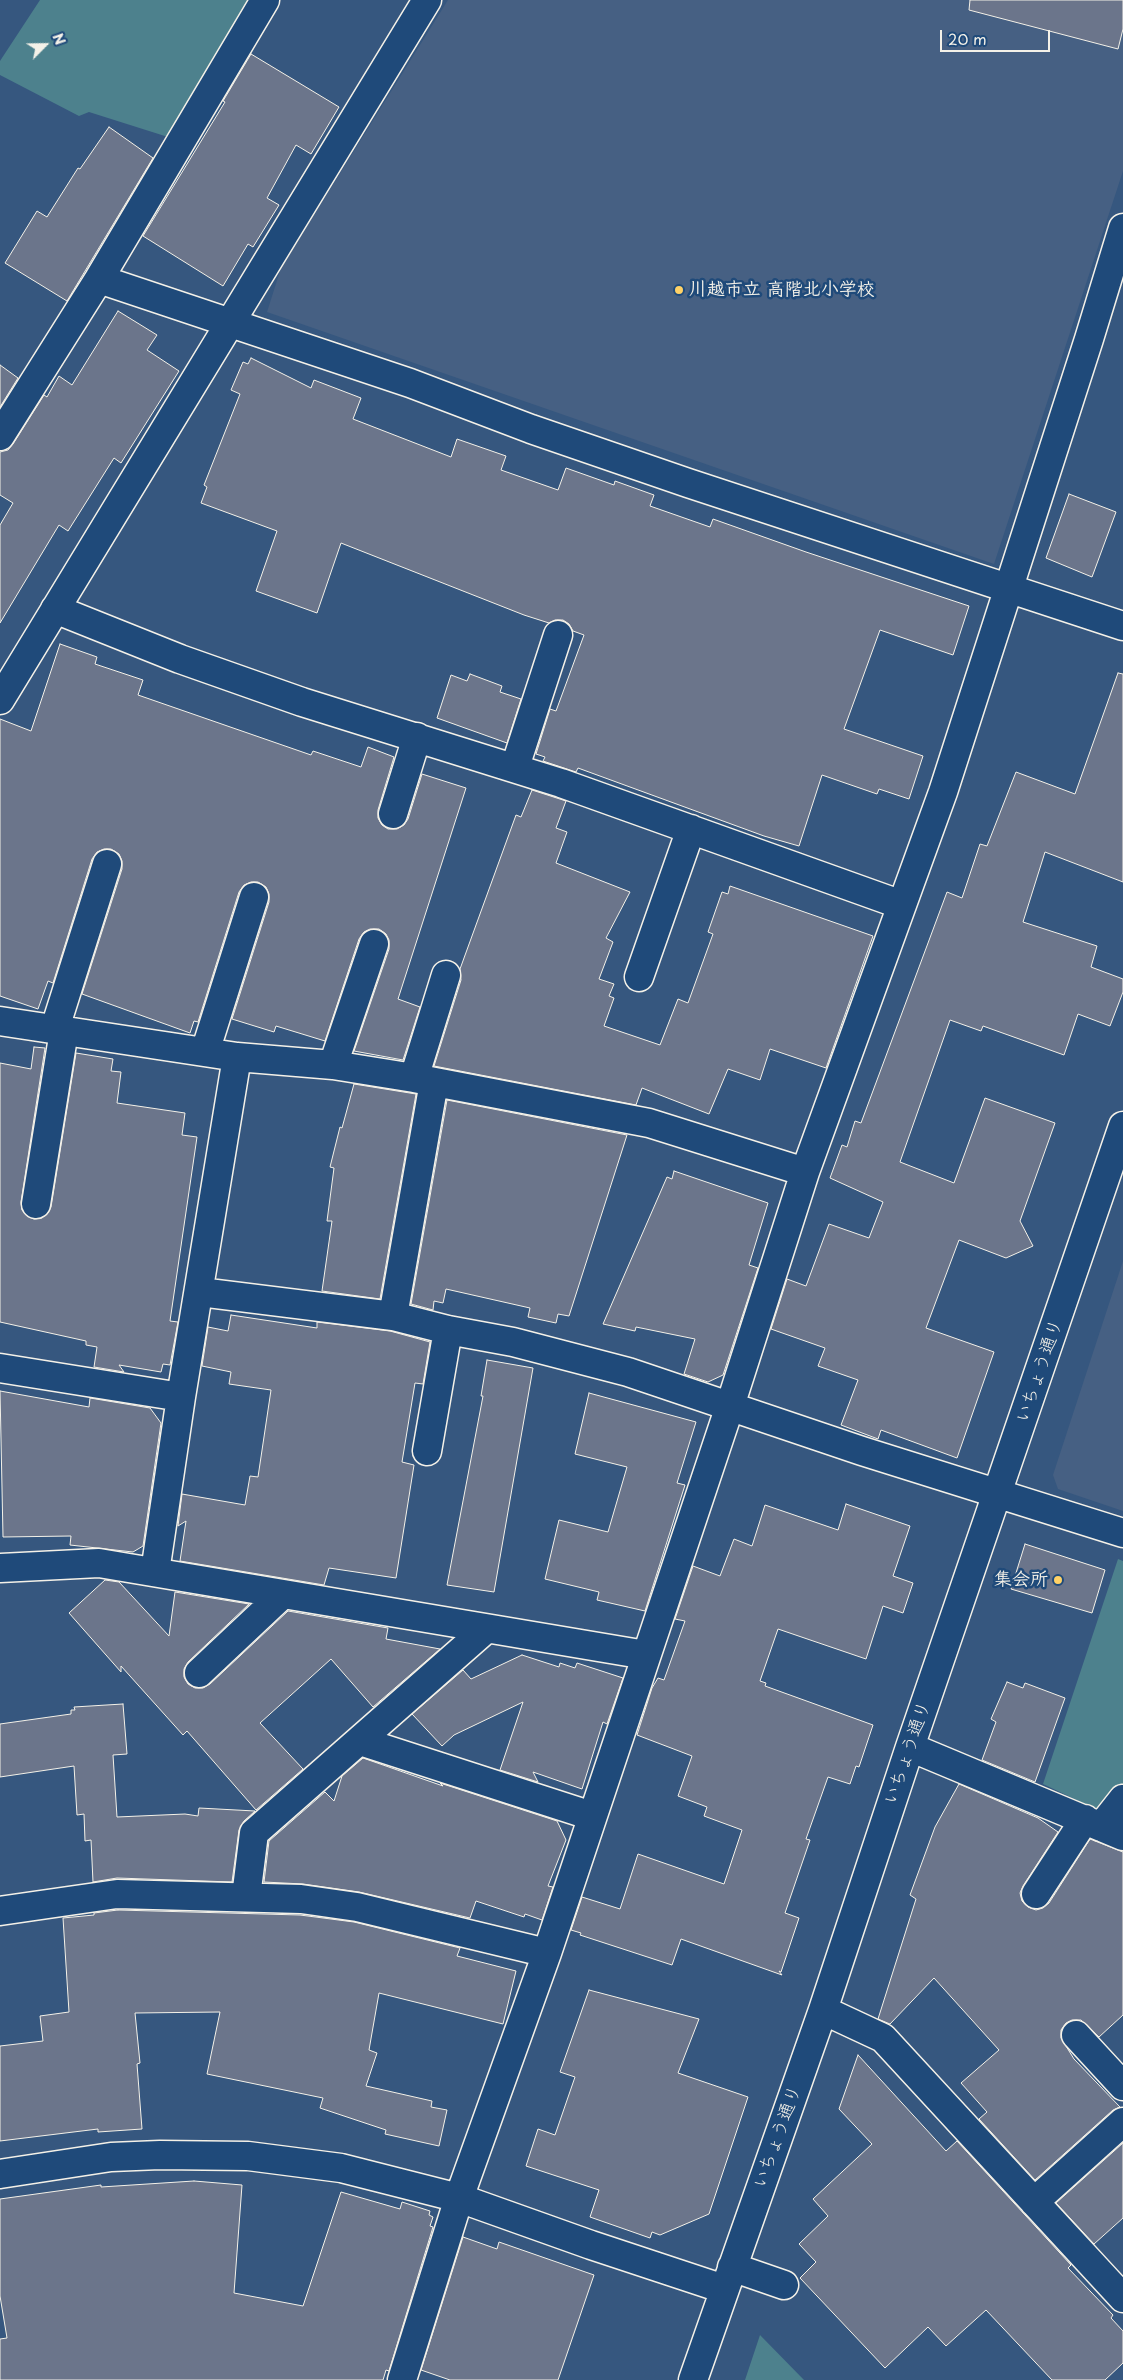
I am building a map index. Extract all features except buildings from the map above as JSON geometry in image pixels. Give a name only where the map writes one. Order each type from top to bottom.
[{"type":"street","points":[[0,436],[99,279],[265,0]]},
{"type":"street","points":[[0,700],[427,0]]},
{"type":"street","points":[[402,2380],[459,2198],[547,1953],[730,1406],[805,1172],[943,792],[1010,588],[1123,228]]},
{"type":"street","points":[[99,279],[410,383],[531,429],[679,480],[1123,626]]},
{"type":"street","points":[[55,609],[180,658],[302,702],[515,767],[902,905]]},
{"type":"street","points":[[515,767],[558,635]]},
{"type":"street","points":[[393,814],[416,738]]},
{"type":"street","points":[[639,977],[691,829]]},
{"type":"street","points":[[36,1204],[59,1030],[107,864]]},
{"type":"street","points":[[205,1052],[254,896]]},
{"type":"street","points":[[333,1065],[374,944]]},
{"type":"street","points":[[392,1316],[424,1080],[446,975]]},
{"type":"street","points":[[0,1021],[237,1057],[333,1065],[424,1080],[649,1123],[805,1172]]},
{"type":"street","points":[[155,1572],[181,1397],[200,1292],[237,1057]]},
{"type":"street","name":"いちょう通り","points":[[693,2380],[823,2010],[910,1747],[1123,1126]]},
{"type":"street","points":[[200,1292],[392,1316],[448,1330],[513,1342],[628,1372],[998,1495],[1123,1533]]},
{"type":"street","points":[[427,1451],[448,1330]]},
{"type":"street","points":[[0,1368],[181,1397]]},
{"type":"street","points":[[0,1568],[99,1563],[646,1655]]},
{"type":"street","points":[[199,1673],[283,1594]]},
{"type":"street","points":[[246,1897],[254,1833],[486,1629]]},
{"type":"street","points":[[360,1741],[592,1816]]},
{"type":"street","points":[[910,1747],[1103,1827]]},
{"type":"street","points":[[1036,1894],[1103,1827],[1123,1799]]},
{"type":"street","points":[[0,1911],[117,1894],[302,1899],[357,1907],[547,1953]]},
{"type":"street","points":[[823,2010],[883,2038],[1123,2298]]},
{"type":"street","points":[[1076,2035],[1123,2086]]},
{"type":"street","points":[[1034,2202],[1123,2122]]},
{"type":"street","points":[[0,2174],[112,2157],[160,2155],[248,2156],[341,2168],[459,2198],[591,2245],[728,2278],[784,2285]]},
{"type":"shaded area","name":"川越市立 高階北小学校","points":[[448,0],[1123,0],[1123,171],[994,564],[267,312],[281,268]]},
{"type":"shaded area","points":[[1123,1261],[1123,1511],[1058,1489],[1053,1475]]},
{"type":"green space","points":[[40,0],[254,0],[168,137],[89,112],[79,116],[0,75],[0,61]]},
{"type":"green space","points":[[1118,1559],[1123,1561],[1123,1822],[1043,1784]]},
{"type":"green space","points":[[760,2335],[804,2380],[745,2380]]},
{"type":"place","name":"川越市立 高階北小学校","points":[[679,290]]},
{"type":"place","name":"集会所","points":[[1058,1580]]}]
